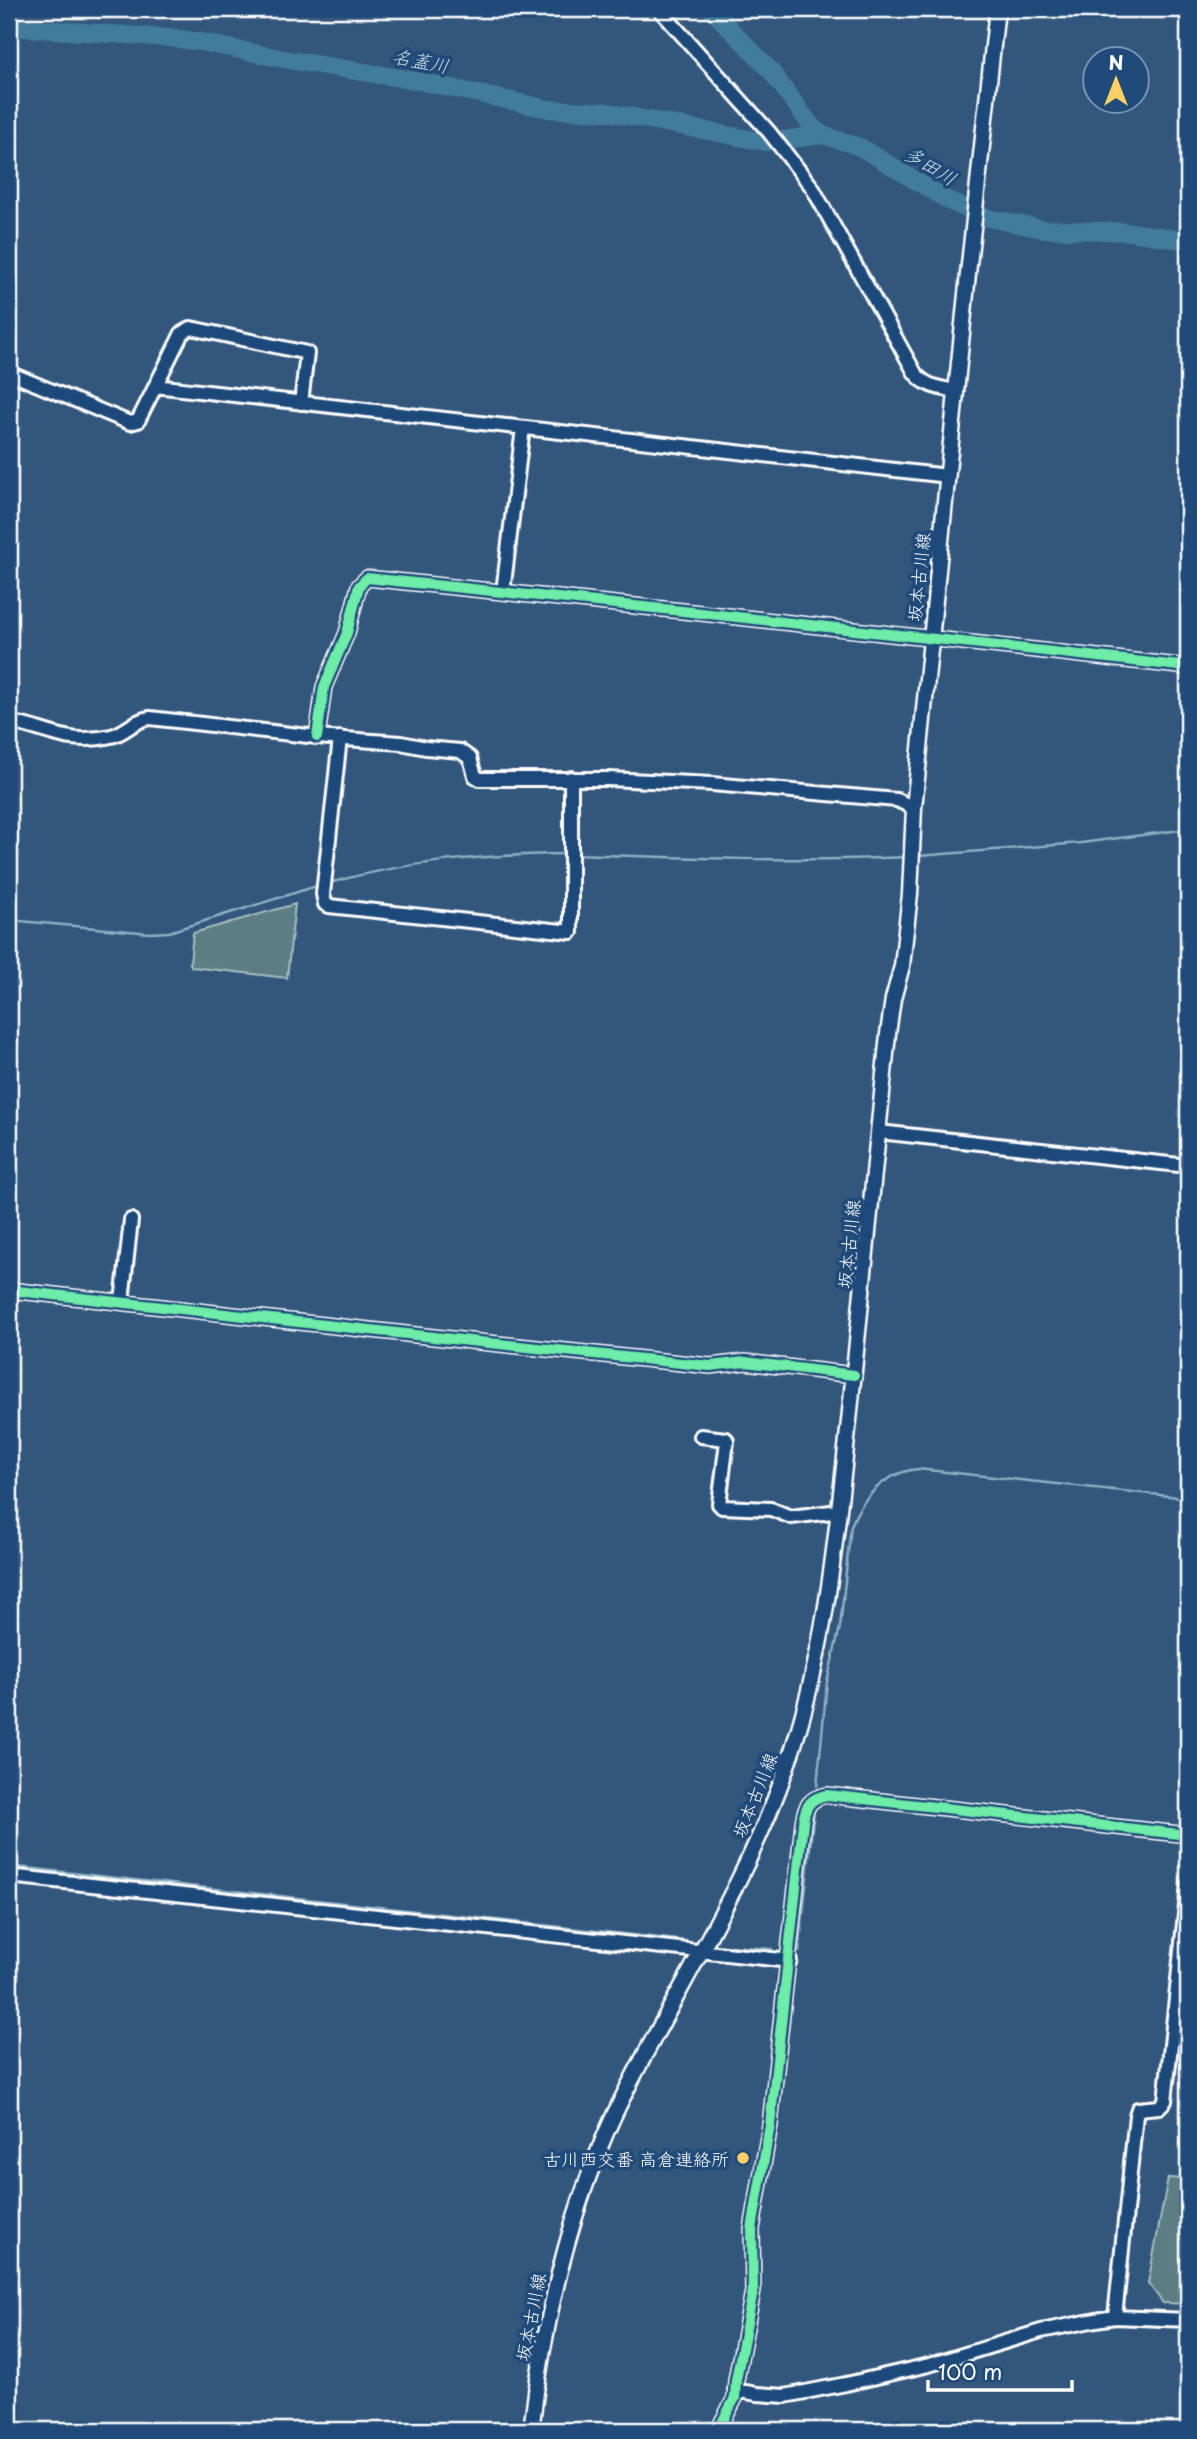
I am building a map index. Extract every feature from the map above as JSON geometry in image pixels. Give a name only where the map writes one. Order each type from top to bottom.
[{"type":"main road","name":"坂本古川線","points":[[531,2430],[552,2300],[575,2215],[614,2117],[748,1863],[797,1735],[825,1617],[854,1375],[888,1034],[893,999],[902,966],[912,866],[914,808],[997,9]]},
{"type":"street","points":[[659,9],[769,132],[812,187],[915,373],[932,387],[956,391]]},
{"type":"street","points":[[9,373],[130,424],[138,421],[182,333],[191,328],[307,353],[301,403]]},
{"type":"street","points":[[155,386],[948,476]]},
{"type":"street","points":[[503,592],[523,428]]},
{"type":"street","points":[[317,737],[324,687],[347,633],[362,581],[367,578],[1188,667]]},
{"type":"street","points":[[9,722],[77,740],[113,736],[134,722],[150,718],[460,751],[470,758],[475,776],[480,779],[571,778],[712,785],[897,800],[914,808]]},
{"type":"street","points":[[340,738],[323,894],[325,904],[329,906],[571,932],[571,778]]},
{"type":"street","points":[[879,1132],[1188,1166]]},
{"type":"street","points":[[122,1302],[131,1220]]},
{"type":"street","points":[[9,1290],[710,1366],[745,1362],[854,1375]]},
{"type":"street","points":[[701,1436],[727,1441],[719,1504],[722,1507],[771,1509],[791,1517],[839,1511]]},
{"type":"street","points":[[718,2430],[736,2398],[735,2390],[753,2291],[751,2229],[770,2125],[790,1961],[804,1812],[813,1799],[827,1795],[1188,1835]]},
{"type":"street","points":[[9,1876],[790,1961]]},
{"type":"street","points":[[1115,2318],[1136,2115],[1138,2109],[1159,2107],[1166,2101],[1188,1886]]},
{"type":"street","points":[[735,2390],[785,2396],[929,2365],[1041,2331],[1115,2318],[1188,2320]]},
{"type":"green space","points":[[295,904],[287,978],[192,967],[190,963],[193,933]]},
{"type":"green space","points":[[1168,2178],[1188,2179],[1188,2304],[1163,2303],[1148,2283]]},
{"type":"waterway","name":"多田川","points":[[711,9],[770,70],[813,128],[823,135],[860,147],[951,202],[988,218],[1043,229],[1131,232],[1188,241]]},
{"type":"waterway","name":"名蓋川","points":[[9,27],[201,42],[289,60],[419,81],[548,109],[607,112],[765,142],[823,135]]},
{"type":"waterway","points":[[918,856],[1081,843],[1188,829]]},
{"type":"waterway","points":[[329,883],[417,864],[565,854]]},
{"type":"waterway","points":[[575,854],[783,859],[908,857]]},
{"type":"waterway","points":[[9,920],[150,933],[169,932],[320,885]]},
{"type":"waterway","points":[[817,1786],[827,1682],[840,1627],[851,1526],[862,1505],[886,1481],[906,1471],[918,1469],[1188,1498]]},
{"type":"waterway","points":[[799,1952],[814,1810]]},
{"type":"waterway","points":[[9,1866],[687,1941]]},
{"type":"waterway","points":[[731,1946],[772,1949]]},
{"type":"cycle path","points":[[317,737],[324,687],[347,633],[359,586],[367,578],[1188,667]]},
{"type":"cycle path","points":[[9,1290],[710,1366],[745,1362],[854,1375]]},
{"type":"cycle path","points":[[718,2430],[735,2398],[753,2291],[752,2229],[770,2125],[803,1823],[809,1804],[816,1798],[827,1795],[1188,1835]]},
{"type":"place","name":"古川西交番 高倉連絡所","points":[[743,2158]]}]
